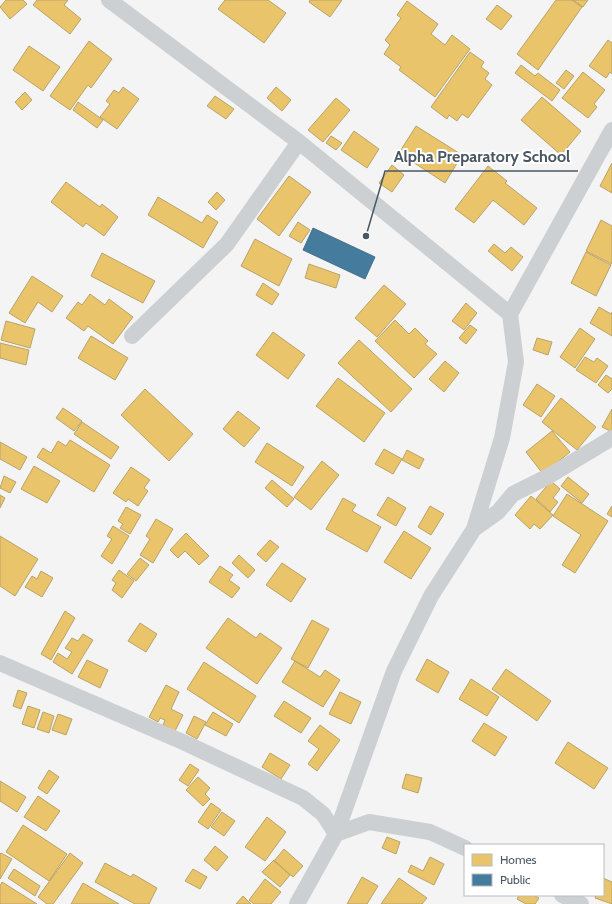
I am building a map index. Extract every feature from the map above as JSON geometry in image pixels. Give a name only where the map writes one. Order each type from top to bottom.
[{"type":"street","points":[[109,0],[298,142],[510,314]]},
{"type":"street","points":[[296,904],[336,834],[394,671],[431,596],[474,529],[502,438],[516,362],[510,314],[612,130]]},
{"type":"street","points":[[132,336],[227,244],[298,142]]},
{"type":"street","points":[[474,529],[498,512],[514,494],[549,476],[612,438]]},
{"type":"street","points":[[0,663],[183,742],[303,798],[323,814],[336,834]]},
{"type":"street","points":[[336,834],[369,822],[430,832],[464,848]]},
{"type":"street","points":[[564,896],[581,904]]},
{"type":"building: Homes","points":[[6,0],[23,0],[27,4],[10,19],[0,7]]},
{"type":"building: Homes","points":[[37,0],[68,0],[64,5],[81,19],[70,34],[33,5]]},
{"type":"building: Homes","points":[[225,0],[268,0],[286,13],[264,43],[218,9]]},
{"type":"building: Homes","points":[[310,0],[342,0],[330,17],[309,2]]},
{"type":"building: Homes","points":[[556,0],[572,0],[582,7],[538,70],[517,54]]},
{"type":"building: Homes","points":[[573,0],[588,0],[583,7]]},
{"type":"building: Homes","points":[[407,1],[438,24],[431,34],[445,45],[452,35],[470,49],[435,97],[399,70],[401,67],[384,54],[390,45],[385,40],[401,18],[397,15]]},
{"type":"building: Homes","points":[[497,5],[512,16],[501,30],[486,19]]},
{"type":"building: Homes","points":[[608,40],[612,43],[612,74],[610,72],[606,78],[589,66]]},
{"type":"building: Homes","points":[[89,41],[112,59],[91,88],[88,85],[70,110],[50,96]]},
{"type":"building: Homes","points":[[29,46],[60,67],[43,91],[13,70]]},
{"type":"building: Homes","points":[[470,52],[484,62],[481,67],[489,73],[485,79],[492,85],[468,118],[462,114],[457,121],[449,115],[447,119],[431,107]]},
{"type":"building: Homes","points":[[521,65],[535,76],[538,73],[560,90],[552,101],[515,73]]},
{"type":"building: Homes","points":[[566,70],[574,76],[564,89],[556,83]]},
{"type":"building: Homes","points":[[583,72],[605,90],[594,104],[597,107],[588,118],[562,98]]},
{"type":"building: Homes","points":[[123,87],[139,99],[117,129],[100,117],[110,104],[106,101],[114,90],[119,93]]},
{"type":"building: Homes","points":[[276,87],[291,100],[282,111],[267,98]]},
{"type":"building: Homes","points":[[25,92],[32,100],[22,110],[15,102]]},
{"type":"building: Homes","points":[[215,96],[234,109],[226,119],[207,106]]},
{"type":"building: Homes","points":[[542,97],[581,131],[561,155],[521,120]]},
{"type":"building: Homes","points":[[336,98],[350,110],[323,142],[308,130]]},
{"type":"building: Homes","points":[[78,102],[103,120],[97,128],[73,110]]},
{"type":"building: Homes","points":[[416,126],[462,155],[445,183],[399,153]]},
{"type":"building: Homes","points":[[354,131],[379,149],[367,168],[341,150]]},
{"type":"building: Homes","points":[[331,136],[342,143],[336,150],[326,143]]},
{"type":"building: Homes","points":[[612,163],[612,193],[600,186]]},
{"type":"building: Homes","points":[[392,165],[404,175],[392,192],[379,183]]},
{"type":"building: Homes","points":[[488,166],[507,181],[505,183],[537,208],[524,225],[493,200],[474,223],[455,209]]},
{"type":"building: Homes","points":[[289,176],[311,192],[279,236],[257,219]]},
{"type":"building: Homes","points":[[66,182],[100,207],[102,204],[118,217],[104,236],[86,223],[83,227],[51,202]]},
{"type":"building: Homes","points":[[217,192],[225,200],[216,210],[208,202]]},
{"type":"building: Homes","points":[[158,197],[202,223],[207,215],[218,222],[203,248],[148,215]]},
{"type":"building: Homes","points":[[601,220],[612,226],[612,264],[586,251]]},
{"type":"building: Homes","points":[[298,222],[310,230],[301,243],[289,236]]},
{"type":"building: Homes","points":[[255,239],[292,259],[279,286],[241,266]]},
{"type":"building: Homes","points":[[494,244],[505,253],[511,247],[523,257],[512,271],[488,251]]},
{"type":"building: Homes","points":[[586,252],[611,265],[596,296],[571,283]]},
{"type":"building: Homes","points":[[102,253],[155,281],[143,303],[91,276]]},
{"type":"building: Homes","points":[[309,264],[340,275],[336,288],[305,278]]},
{"type":"building: Homes","points":[[32,276],[63,296],[52,312],[38,302],[25,323],[9,313]]},
{"type":"building: Homes","points":[[263,283],[279,294],[272,305],[256,295]]},
{"type":"building: Homes","points":[[384,285],[406,304],[377,337],[355,318]]},
{"type":"building: Homes","points":[[90,294],[105,305],[109,299],[133,317],[113,344],[88,326],[84,331],[66,318],[78,302],[82,305]]},
{"type":"building: Homes","points":[[466,303],[477,313],[464,330],[452,321]]},
{"type":"building: Homes","points":[[599,307],[611,314],[612,312],[612,336],[590,323]]},
{"type":"building: Homes","points":[[395,320],[409,334],[415,328],[428,341],[425,344],[437,354],[414,378],[375,341]]},
{"type":"building: Homes","points":[[6,321],[35,329],[30,348],[1,340]]},
{"type":"building: Homes","points":[[470,325],[477,330],[466,344],[459,338]]},
{"type":"building: Homes","points":[[580,328],[595,339],[575,368],[560,357]]},
{"type":"building: Homes","points":[[273,332],[305,355],[288,379],[256,355]]},
{"type":"building: Homes","points":[[91,336],[128,358],[115,380],[78,358]]},
{"type":"building: Homes","points":[[537,338],[552,342],[548,355],[533,350]]},
{"type":"building: Homes","points":[[359,340],[412,389],[391,412],[338,363]]},
{"type":"building: Homes","points":[[0,343],[29,350],[26,365],[0,358]]},
{"type":"building: Homes","points":[[585,357],[594,362],[597,358],[608,366],[596,383],[576,370]]},
{"type":"building: Homes","points":[[445,361],[459,373],[444,392],[429,379]]},
{"type":"building: Homes","points":[[606,375],[612,379],[612,389],[608,393],[598,385]]},
{"type":"building: Homes","points":[[338,378],[385,413],[364,442],[316,406]]},
{"type":"building: Homes","points":[[537,384],[555,396],[541,417],[523,405]]},
{"type":"building: Homes","points":[[145,389],[193,434],[169,461],[121,415]]},
{"type":"building: Homes","points":[[561,398],[596,427],[577,450],[542,422]]},
{"type":"building: Homes","points":[[63,408],[82,421],[74,431],[56,418]]},
{"type":"building: Homes","points":[[612,409],[612,432],[602,427]]},
{"type":"building: Homes","points":[[238,411],[260,428],[244,447],[223,429]]},
{"type":"building: Homes","points":[[82,422],[119,447],[111,459],[74,434]]},
{"type":"building: Homes","points":[[552,431],[570,452],[543,474],[526,452]]},
{"type":"building: Homes","points":[[70,440],[110,465],[94,492],[37,457],[43,448],[51,453],[58,441],[66,446]]},
{"type":"building: Homes","points":[[0,442],[27,457],[20,470],[0,459]]},
{"type":"building: Homes","points":[[267,443],[304,467],[292,486],[255,462]]},
{"type":"building: Homes","points":[[384,449],[402,459],[393,474],[375,464]]},
{"type":"building: Homes","points":[[407,450],[424,459],[419,469],[402,460]]},
{"type":"building: Homes","points":[[322,461],[339,475],[311,510],[294,497]]},
{"type":"building: Homes","points":[[34,466],[60,481],[47,503],[21,489]]},
{"type":"building: Homes","points":[[131,467],[150,480],[144,488],[148,491],[138,506],[128,499],[126,502],[113,493]]},
{"type":"building: Homes","points":[[4,476],[16,482],[10,493],[0,488]]},
{"type":"building: Homes","points":[[568,477],[589,494],[582,503],[561,486]]},
{"type":"building: Homes","points":[[272,480],[294,499],[287,507],[265,488]]},
{"type":"building: Homes","points":[[551,481],[560,489],[553,498],[558,502],[550,512],[536,499]]},
{"type":"building: Homes","points":[[567,494],[608,521],[575,573],[562,565],[581,535],[553,516]]},
{"type":"building: Homes","points":[[0,495],[5,498],[0,508]]},
{"type":"building: Homes","points":[[531,496],[553,515],[540,529],[534,524],[530,529],[515,515]]},
{"type":"building: Homes","points":[[388,497],[406,508],[396,526],[377,515]]},
{"type":"building: Homes","points":[[343,498],[356,505],[352,511],[381,527],[367,552],[326,529]]},
{"type":"building: Homes","points":[[430,506],[444,514],[431,535],[418,527]]},
{"type":"building: Homes","points":[[612,506],[612,517],[607,514]]},
{"type":"building: Homes","points":[[126,507],[141,515],[130,534],[120,528],[123,524],[118,521]]},
{"type":"building: Homes","points":[[156,519],[173,529],[153,563],[140,555],[150,539],[146,536]]},
{"type":"building: Homes","points":[[113,526],[129,536],[112,564],[101,556],[112,539],[107,536]]},
{"type":"building: Homes","points":[[404,531],[431,548],[411,579],[384,562]]},
{"type":"building: Homes","points":[[186,533],[209,556],[199,565],[185,551],[178,558],[170,550]]},
{"type":"building: Homes","points":[[0,536],[38,559],[15,596],[0,586]]},
{"type":"building: Homes","points":[[270,540],[279,547],[266,562],[257,554]]},
{"type":"building: Homes","points":[[239,555],[255,570],[248,578],[232,563]]},
{"type":"building: Homes","points":[[140,558],[149,565],[136,581],[127,574]]},
{"type":"building: Homes","points":[[282,563],[306,579],[291,602],[266,585]]},
{"type":"building: Homes","points":[[220,566],[233,575],[229,580],[240,588],[232,598],[209,582]]},
{"type":"building: Homes","points":[[119,570],[134,581],[122,598],[112,590],[116,583],[112,580]]},
{"type":"building: Homes","points":[[41,571],[53,578],[42,597],[25,587],[32,576],[37,579]]},
{"type":"building: Homes","points":[[65,611],[75,618],[51,660],[41,654]]},
{"type":"building: Homes","points":[[228,618],[256,638],[260,633],[282,648],[257,684],[206,648]]},
{"type":"building: Homes","points":[[312,620],[329,629],[308,668],[291,659]]},
{"type":"building: Homes","points":[[140,623],[157,634],[146,652],[128,641]]},
{"type":"building: Homes","points":[[83,634],[93,640],[72,674],[53,662],[58,653],[67,659],[72,652],[65,648],[72,638],[78,641]]},
{"type":"building: Homes","points":[[427,659],[449,672],[438,693],[416,680]]},
{"type":"building: Homes","points":[[87,660],[108,670],[100,688],[78,677]]},
{"type":"building: Homes","points":[[295,661],[320,677],[325,670],[340,680],[323,707],[282,682]]},
{"type":"building: Homes","points":[[204,662],[256,696],[239,723],[187,689]]},
{"type":"building: Homes","points":[[506,669],[551,701],[537,721],[492,689]]},
{"type":"building: Homes","points":[[471,679],[499,697],[487,716],[459,699]]},
{"type":"building: Homes","points":[[166,685],[179,692],[171,709],[183,715],[175,731],[163,725],[165,720],[160,718],[158,722],[149,717]]},
{"type":"building: Homes","points":[[18,690],[27,693],[21,709],[13,706]]},
{"type":"building: Homes","points":[[340,692],[361,702],[351,724],[329,714]]},
{"type":"building: Homes","points":[[284,701],[311,718],[301,733],[274,716]]},
{"type":"building: Homes","points":[[28,706],[40,710],[34,728],[22,724]]},
{"type":"building: Homes","points":[[43,712],[54,716],[49,733],[37,729]]},
{"type":"building: Homes","points":[[213,712],[233,724],[226,736],[205,725]]},
{"type":"building: Homes","points":[[58,714],[72,719],[66,735],[52,730]]},
{"type":"building: Homes","points":[[194,716],[206,722],[197,739],[186,733]]},
{"type":"building: Homes","points":[[484,723],[507,737],[495,756],[472,741]]},
{"type":"building: Homes","points":[[320,725],[340,740],[317,771],[308,764],[319,749],[308,741]]},
{"type":"building: Homes","points":[[568,742],[608,768],[594,789],[555,763]]},
{"type":"building: Homes","points":[[270,753],[290,765],[281,779],[262,767]]},
{"type":"building: Homes","points":[[190,764],[199,770],[188,786],[179,780]]},
{"type":"building: Homes","points":[[49,770],[59,777],[47,794],[38,788]]},
{"type":"building: Homes","points":[[406,774],[422,778],[418,793],[402,788]]},
{"type":"building: Homes","points":[[198,777],[210,788],[205,794],[210,799],[203,806],[186,790]]},
{"type":"building: Homes","points":[[0,781],[26,797],[17,812],[0,801]]},
{"type":"building: Homes","points":[[38,796],[60,811],[46,831],[24,817]]},
{"type":"building: Homes","points":[[211,803],[221,810],[208,829],[198,822]]},
{"type":"building: Homes","points":[[222,812],[235,821],[224,836],[211,827]]},
{"type":"building: Homes","points":[[267,817],[286,832],[265,861],[245,847]]},
{"type":"building: Homes","points":[[23,825],[67,854],[49,881],[6,852]]},
{"type":"building: Homes","points":[[387,837],[400,842],[396,854],[382,848]]},
{"type":"building: Homes","points":[[215,846],[228,857],[217,871],[204,860]]},
{"type":"building: Homes","points":[[284,849],[303,866],[293,877],[274,861]]},
{"type":"building: Homes","points":[[1,853],[12,859],[0,879],[0,854]]},
{"type":"building: Homes","points":[[70,853],[83,863],[53,904],[47,904],[38,897]]},
{"type":"building: Homes","points":[[430,857],[444,864],[434,885],[408,872],[411,865],[423,871]]},
{"type":"building: Homes","points":[[274,860],[290,875],[280,887],[262,872]]},
{"type":"building: Homes","points":[[105,863],[131,877],[133,874],[157,888],[149,904],[135,904],[95,882]]},
{"type":"building: Homes","points":[[14,869],[40,886],[35,896],[8,878]]},
{"type":"building: Homes","points":[[193,869],[207,877],[200,889],[185,881]]},
{"type":"building: Homes","points":[[362,877],[378,886],[367,904],[347,904]]},
{"type":"building: Homes","points":[[399,878],[427,898],[422,904],[381,904]]},
{"type":"building: Homes","points":[[604,878],[612,882],[612,904],[595,898],[596,896],[604,896]]},
{"type":"building: Homes","points":[[265,879],[281,892],[271,904],[254,904],[249,900]]},
{"type":"building: Homes","points":[[2,882],[37,904],[0,904],[0,886]]},
{"type":"building: Homes","points":[[83,883],[119,904],[71,904]]},
{"type":"building: Homes","points":[[243,896],[251,904],[236,904]]},
{"type":"building: Homes","points":[[518,896],[535,896],[539,898],[535,904],[526,904],[517,899]]},
{"type":"building: Public","points":[[313,228],[375,257],[365,279],[303,250]]},
{"type":"place","name":"Alpha Preparatory School","points":[[366,236]]}]
